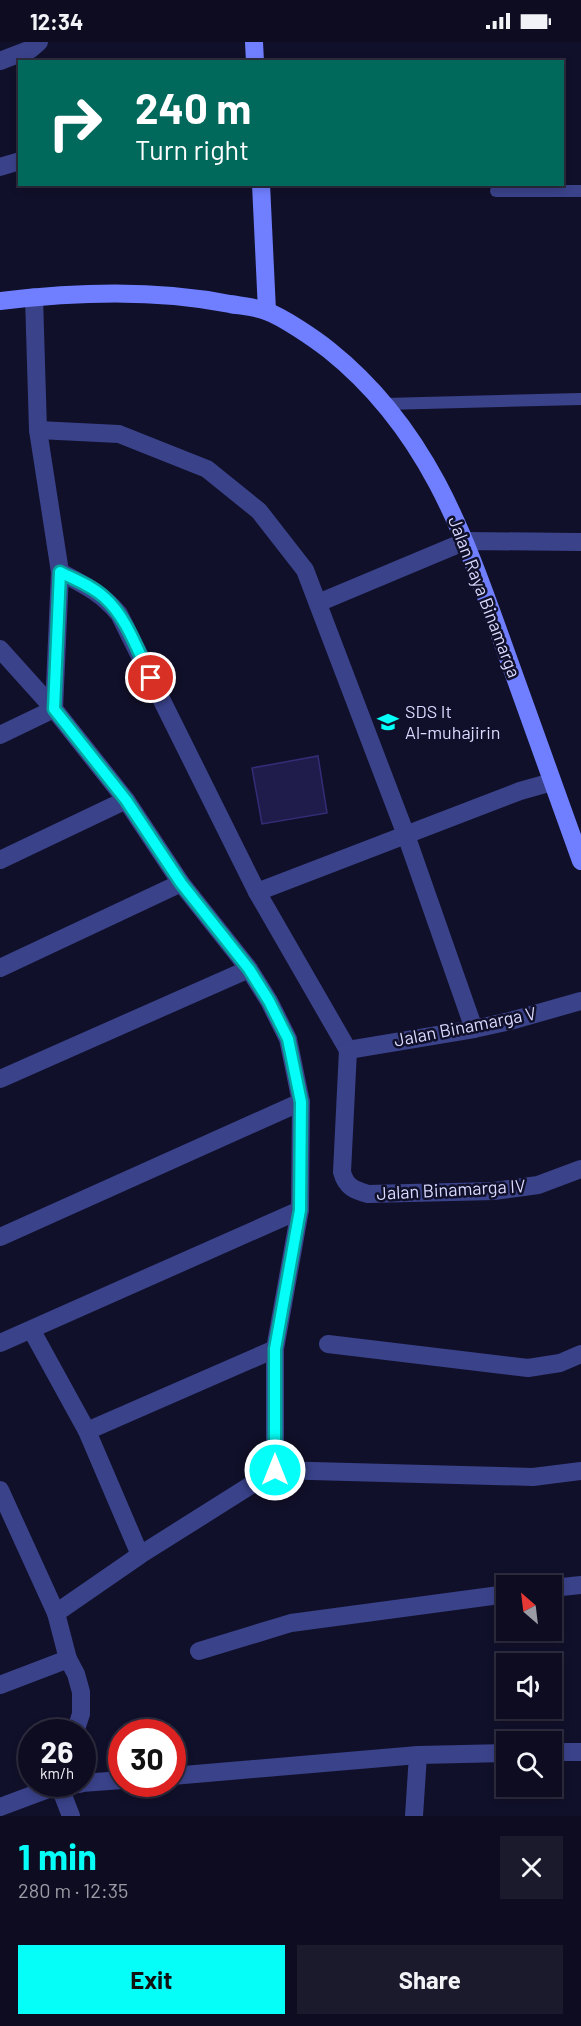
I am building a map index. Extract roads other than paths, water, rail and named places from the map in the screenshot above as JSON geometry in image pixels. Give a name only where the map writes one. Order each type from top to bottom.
[{"type":"street","points":[[0,61],[31,50],[39,42]]},
{"type":"street","points":[[0,167],[18,162]]},
{"type":"street","points":[[0,302],[34,297],[132,293],[180,296],[267,311],[261,186]]},
{"type":"street","points":[[34,297],[38,430],[60,572],[54,709]]},
{"type":"street","name":"Jalan Raya Binamarga","points":[[267,311],[315,339],[353,369],[409,435],[437,482],[466,541],[581,861]]},
{"type":"street","points":[[38,430],[119,434],[207,469],[259,511],[305,570],[406,835],[474,1029]]},
{"type":"street","points":[[318,603],[466,541],[581,542]]},
{"type":"street","points":[[60,572],[95,590],[106,598],[119,614],[257,892],[348,1050]]},
{"type":"street","points":[[0,650],[54,709],[126,800],[181,883],[249,969],[269,1001],[288,1039],[301,1102],[300,1210],[275,1349],[275,1470]]},
{"type":"street","points":[[0,735],[54,709]]},
{"type":"street","points":[[257,892],[520,791],[552,782]]},
{"type":"street","points":[[0,861],[126,800]]},
{"type":"street","points":[[0,968],[181,883]]},
{"type":"street","points":[[0,1079],[249,969]]},
{"type":"street","name":"Jalan Binamarga V","points":[[348,1050],[474,1029],[581,1001]]},
{"type":"street","name":"Jalan Binamarga IV","points":[[348,1050],[342,1172],[348,1186],[357,1191],[368,1194],[495,1191],[538,1185],[581,1169]]},
{"type":"street","points":[[0,1237],[301,1102]]},
{"type":"street","points":[[0,1343],[32,1331],[300,1210]]},
{"type":"street","points":[[32,1331],[87,1431],[140,1556]]},
{"type":"street","points":[[328,1344],[528,1368],[560,1363],[581,1354]]},
{"type":"street","points":[[87,1431],[275,1349]]},
{"type":"street","points":[[56,1613],[140,1556],[275,1470],[533,1477],[581,1471]]},
{"type":"street","points":[[0,1490],[56,1613],[68,1659],[76,1674],[81,1692],[79,1719]]},
{"type":"street","points":[[562,1587],[581,1585]]},
{"type":"street","points":[[198,1651],[291,1623],[496,1595]]},
{"type":"street","points":[[0,1685],[68,1659]]},
{"type":"street","points":[[562,1752],[581,1752]]},
{"type":"street","points":[[186,1775],[418,1755],[496,1753]]},
{"type":"street","points":[[414,1816],[418,1755]]},
{"type":"street","points":[[0,1807],[26,1797]]},
{"type":"street","points":[[64,1797],[71,1816]]},
{"type":"lane","points":[[496,191],[581,191]]},
{"type":"lane","points":[[384,404],[581,399]]},
{"type":"place","name":"SDS It Al-muhajirin","points":[[388,722]]}]
